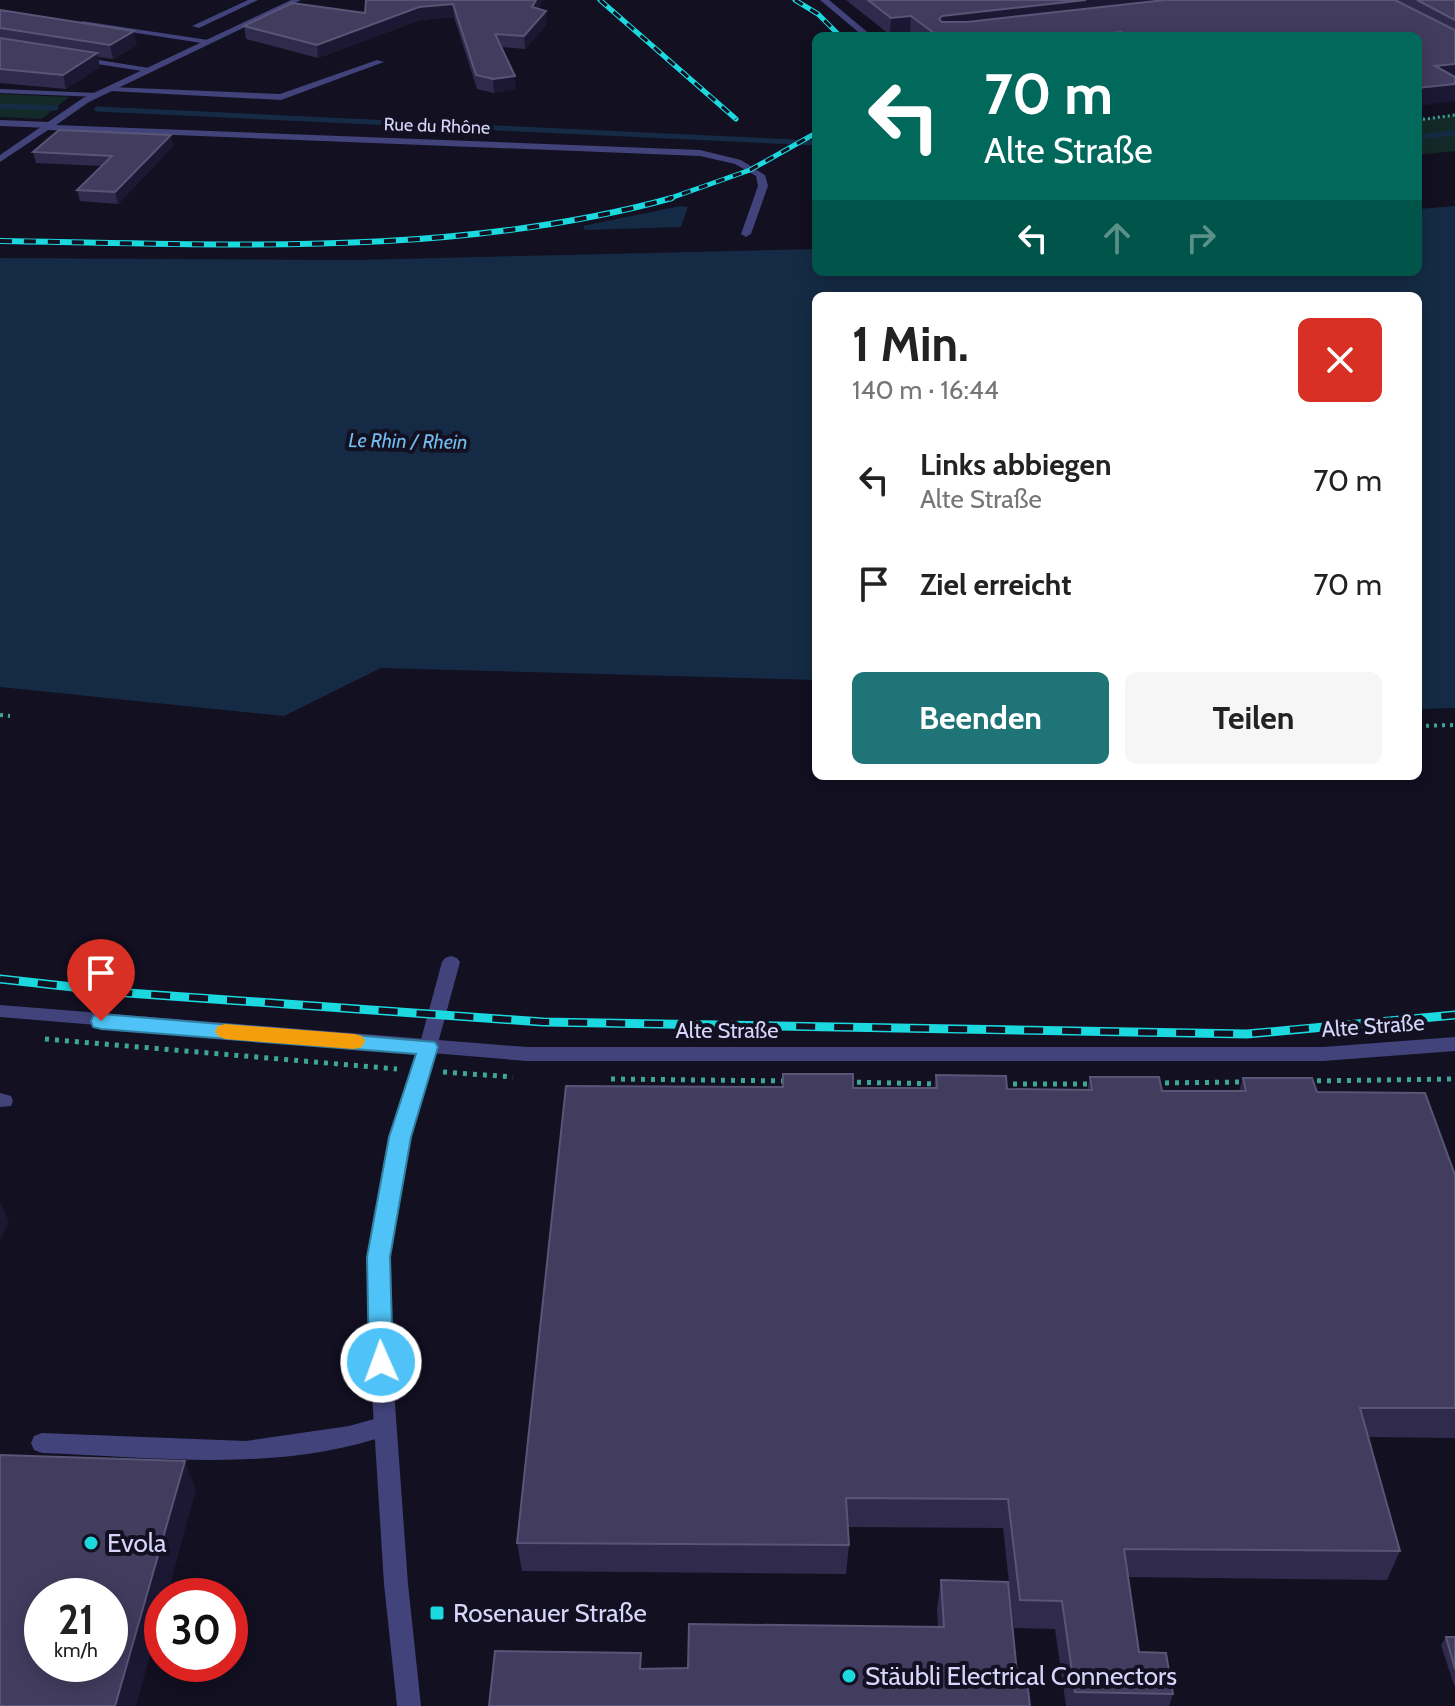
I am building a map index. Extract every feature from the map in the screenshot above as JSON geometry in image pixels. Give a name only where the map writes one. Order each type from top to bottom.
[{"type":"street","points":[[196,26],[254,0]]},
{"type":"street","points":[[2,155],[98,95],[297,0]]},
{"type":"street","points":[[824,0],[863,32]]},
{"type":"street","points":[[85,23],[208,42]]},
{"type":"street","points":[[70,58],[149,70]]},
{"type":"street","points":[[110,89],[281,97],[380,62]]},
{"type":"street","points":[[0,91],[98,95]]},
{"type":"street","points":[[0,123],[47,126]]},
{"type":"street","name":"Rue du Rhône","points":[[47,126],[700,153],[738,162],[760,175],[763,186],[746,234]]},
{"type":"street","points":[[409,1706],[396,1584],[385,1426],[378,1257],[400,1137],[451,962]]},
{"type":"street","name":"Alte Straße","points":[[0,1011],[527,1054],[1323,1054],[1455,1044]]},
{"type":"street","points":[[42,1443],[246,1451],[349,1436],[385,1426]]},
{"type":"path","points":[[1422,119],[1455,115]]},
{"type":"path","points":[[0,715],[10,716]]},
{"type":"path","points":[[1422,726],[1455,725]]},
{"type":"green space","points":[[0,94],[69,97],[42,119],[0,117]]},
{"type":"green space","points":[[1455,115],[1455,151],[1422,155],[1422,119]]},
{"type":"water","points":[[680,206],[688,207],[681,227],[585,230],[583,226]]},
{"type":"water","name":"Le Rhin / Rhein","points":[[1455,206],[1455,708],[1422,709],[1422,292],[812,292],[812,680],[381,668],[284,716],[0,687],[0,258],[355,260],[812,249],[812,276],[1422,276],[1422,209]]},
{"type":"building","points":[[366,0],[536,0],[532,7],[546,11],[524,36],[495,34],[515,76],[493,79],[476,75],[453,4],[419,7],[317,45],[244,26],[292,3],[365,13]]},
{"type":"building","points":[[868,0],[1086,0],[942,16],[939,19],[942,22],[967,22],[1165,0],[1395,0],[1455,30],[1455,64],[1435,66],[1455,77],[1455,84],[1422,88],[1422,32],[933,32],[911,16],[891,18]]},
{"type":"building","points":[[1417,0],[1455,0],[1455,20]]},
{"type":"building","points":[[0,10],[134,31],[110,45],[0,28]]},
{"type":"building","points":[[0,38],[97,53],[63,75],[0,69]]},
{"type":"building","points":[[59,130],[171,135],[115,192],[77,190],[112,156],[33,152]]},
{"type":"building","points":[[783,1074],[853,1074],[853,1088],[937,1088],[936,1075],[1006,1076],[1007,1089],[1092,1090],[1090,1077],[1159,1077],[1162,1091],[1246,1091],[1243,1078],[1312,1078],[1317,1092],[1425,1093],[1455,1175],[1455,1408],[1360,1408],[1400,1551],[1124,1549],[1139,1652],[1166,1653],[1173,1694],[1075,1692],[1062,1601],[1020,1600],[1008,1499],[846,1498],[849,1545],[517,1543],[566,1086],[783,1087]]},
{"type":"building","name":"Evola","points":[[0,1455],[185,1461],[152,1578],[144,1578],[144,1604],[128,1660],[128,1578],[24,1578],[24,1682],[122,1682],[115,1706],[0,1706]]},
{"type":"building","points":[[941,1580],[1008,1582],[1017,1673],[1026,1673],[1030,1706],[489,1706],[495,1651],[641,1653],[640,1669],[688,1668],[689,1624],[944,1627]]},
{"type":"building","points":[[1446,1637],[1455,1637],[1455,1669]]},
{"type":"waterway","points":[[0,106],[56,108]]},
{"type":"waterway","points":[[97,109],[812,143]]},
{"type":"waterway","points":[[1422,137],[1455,133]]},
{"type":"railway","points":[[600,0],[736,119]]},
{"type":"railway","points":[[795,0],[818,14],[836,32]]},
{"type":"railway","points":[[668,199],[750,170],[812,135]]},
{"type":"railway","points":[[0,241],[254,245],[423,239],[590,217],[668,199]]},
{"type":"railway","points":[[0,979],[128,993],[543,1022],[1247,1034],[1455,1015]]},
{"type":"slow traffic","points":[[225,1031],[354,1041]]},
{"type":"place","name":"Evola","points":[[91,1543]]},
{"type":"place","name":"Rosenauer Straße","points":[[437,1613]]},
{"type":"place","name":"Stäubli Electrical Connectors","points":[[849,1676]]},
{"type":"route","points":[[101,1021],[428,1047],[400,1137],[378,1257],[381,1362]]}]
